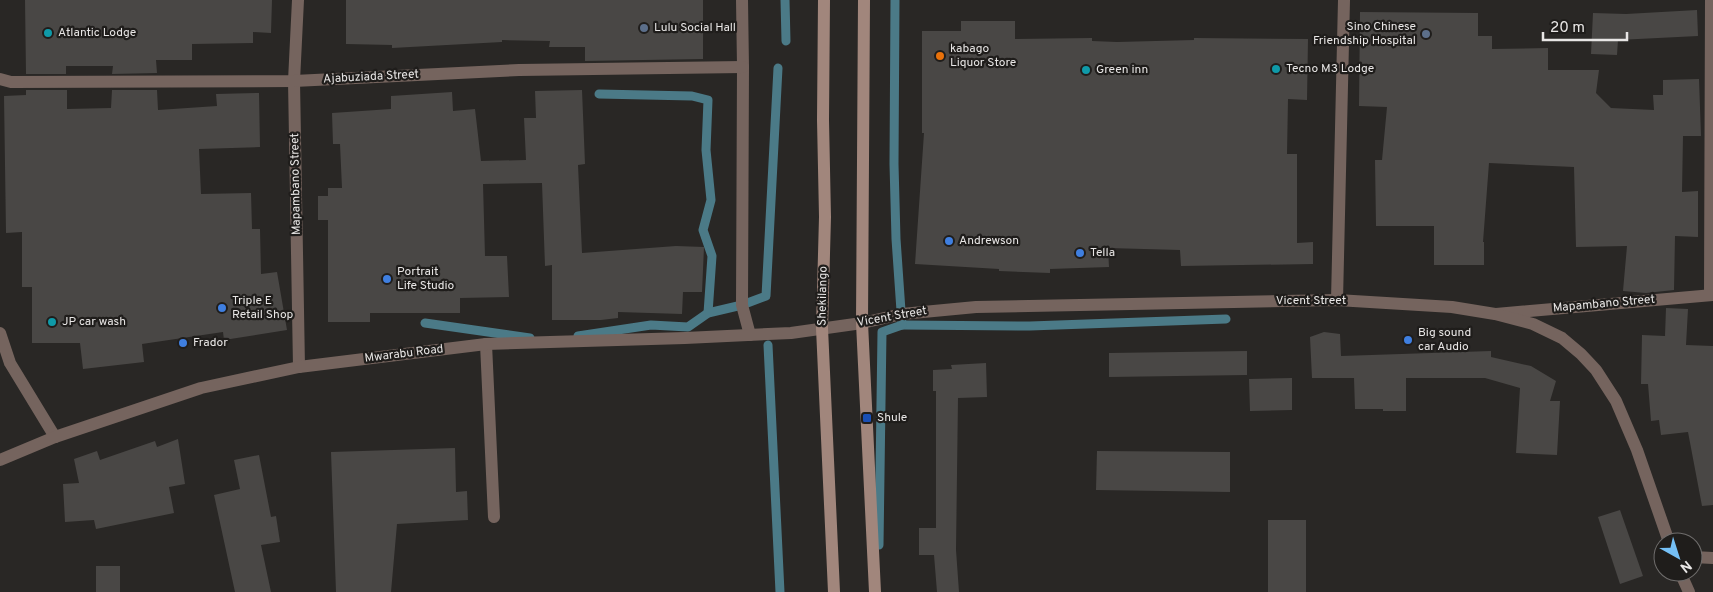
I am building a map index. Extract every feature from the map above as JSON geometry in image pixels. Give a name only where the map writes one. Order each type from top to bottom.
[{"type":"main road","name":"Shekilango","points":[[824,0],[822,120],[825,217],[822,328],[834,592]]},
{"type":"main road","points":[[864,0],[862,323],[875,592]]},
{"type":"street","name":"Mapambano Street","points":[[298,0],[294,81],[299,368]]},
{"type":"street","points":[[742,0],[742,305],[750,335]]},
{"type":"street","points":[[1337,300],[1344,0]]},
{"type":"street","points":[[1711,0],[1712,295]]},
{"type":"street","name":"Ajabuziada Street","points":[[0,79],[11,82],[294,81],[519,70],[743,67]]},
{"type":"street","name":"Mapambano Street","points":[[1495,314],[1712,295]]},
{"type":"street","name":"Vicent Street","points":[[822,328],[862,323],[902,314],[976,306],[1337,300],[1452,307],[1495,314],[1533,324],[1562,338],[1596,370],[1616,401],[1637,450],[1666,532]]},
{"type":"street","name":"Mwarabu Road","points":[[0,460],[55,437],[201,388],[299,368],[486,344],[750,335],[791,333],[822,328]]},
{"type":"street","points":[[0,333],[10,363],[55,437]]},
{"type":"street","points":[[486,344],[494,517]]},
{"type":"building","points":[[25,0],[272,0],[271,33],[253,32],[253,43],[192,44],[192,60],[156,60],[157,73],[112,74],[113,66],[66,66],[66,74],[26,74]]},
{"type":"building","points":[[346,0],[703,0],[703,59],[585,61],[585,47],[549,47],[550,41],[502,40],[502,42],[392,48],[392,45],[346,44]]},
{"type":"building","points":[[1697,10],[1698,36],[1618,40],[1617,55],[1591,54],[1593,13],[1626,14]]},
{"type":"building","points":[[1360,12],[1478,13],[1478,36],[1492,36],[1492,49],[1548,48],[1548,70],[1599,70],[1596,93],[1611,108],[1654,110],[1653,95],[1663,95],[1663,80],[1699,79],[1701,136],[1683,136],[1682,192],[1698,191],[1698,237],[1675,236],[1674,290],[1646,293],[1623,291],[1627,246],[1576,247],[1574,167],[1489,163],[1483,242],[1484,265],[1434,265],[1434,226],[1376,226],[1375,160],[1382,160],[1387,107],[1359,106]]},
{"type":"building","points":[[961,21],[1015,21],[1015,39],[1092,38],[1092,41],[1117,42],[1194,40],[1194,38],[1308,39],[1307,100],[1288,99],[1287,154],[1297,154],[1297,243],[1313,242],[1313,264],[1181,266],[1180,250],[1108,248],[1109,267],[1050,269],[1050,273],[915,264],[924,133],[922,133],[922,31],[961,31]]},
{"type":"building","points":[[26,90],[67,90],[67,109],[111,108],[112,90],[157,90],[158,110],[217,106],[216,94],[259,93],[260,147],[199,149],[201,194],[251,193],[252,229],[260,229],[261,274],[277,272],[287,330],[224,340],[223,332],[142,344],[144,362],[83,369],[80,343],[32,343],[32,287],[22,287],[22,232],[6,233],[4,96],[26,95]]},
{"type":"building","points":[[582,90],[585,164],[578,165],[582,253],[676,246],[704,247],[702,292],[683,292],[682,314],[618,312],[618,318],[552,320],[552,265],[545,266],[542,183],[483,184],[485,256],[507,256],[509,297],[460,298],[460,313],[370,313],[370,322],[328,322],[328,220],[318,220],[318,196],[328,196],[328,188],[342,188],[340,144],[333,144],[332,113],[391,109],[391,96],[452,92],[453,111],[475,109],[481,161],[526,160],[524,118],[536,118],[535,91]]},
{"type":"building","points":[[1666,308],[1688,309],[1686,345],[1713,346],[1713,505],[1702,506],[1688,432],[1661,435],[1659,420],[1651,421],[1648,384],[1641,384],[1642,335],[1665,336]]},
{"type":"building","points":[[1324,332],[1340,334],[1341,356],[1491,351],[1491,357],[1531,366],[1556,381],[1550,401],[1560,401],[1557,455],[1516,453],[1520,388],[1485,378],[1406,378],[1406,411],[1355,409],[1354,378],[1312,378],[1310,337]]},
{"type":"building","points":[[1247,351],[1247,375],[1109,377],[1109,353]]},
{"type":"building","points":[[986,363],[987,397],[958,398],[956,550],[959,592],[937,592],[934,555],[919,555],[919,528],[936,528],[936,391],[933,391],[933,370],[952,369],[951,365]]},
{"type":"building","points":[[1292,378],[1292,410],[1250,411],[1249,379]]},
{"type":"building","points":[[178,439],[185,484],[169,487],[174,513],[96,529],[94,520],[65,522],[63,484],[79,483],[74,459],[97,451],[100,460],[155,441],[157,447]]},
{"type":"building","points":[[455,448],[456,492],[467,491],[468,520],[397,524],[391,592],[336,592],[331,452]]},
{"type":"building","points":[[1097,451],[1230,452],[1230,492],[1096,490]]},
{"type":"building","points":[[259,455],[271,517],[276,516],[280,542],[261,545],[271,592],[235,592],[214,495],[240,489],[234,460]]},
{"type":"building","points":[[1620,510],[1643,576],[1620,584],[1598,517]]},
{"type":"building","points":[[1268,520],[1306,520],[1306,592],[1268,592]]},
{"type":"building","points":[[96,566],[120,566],[120,592],[96,592]]},
{"type":"waterway","points":[[785,0],[786,41]]},
{"type":"waterway","points":[[879,545],[882,332],[902,325],[896,239],[894,164],[895,0]]},
{"type":"waterway","points":[[578,336],[651,325],[688,327],[708,313],[742,305],[766,296],[778,68]]},
{"type":"waterway","points":[[599,94],[692,96],[708,100],[706,150],[711,200],[703,230],[712,256],[708,313]]},
{"type":"waterway","points":[[902,325],[1030,326],[1226,319]]},
{"type":"waterway","points":[[425,323],[530,338]]},
{"type":"waterway","points":[[768,345],[780,592]]},
{"type":"place","name":"Lulu Social Hall","points":[[644,28]]},
{"type":"place","name":"Atlantic Lodge","points":[[48,33]]},
{"type":"place","name":"Sino Chinese Friendship Hospital","points":[[1426,34]]},
{"type":"place","name":"kabago Liquor Store","points":[[940,56]]},
{"type":"place","name":"Tecno M3 Lodge","points":[[1276,69]]},
{"type":"place","name":"Green inn","points":[[1086,70]]},
{"type":"place","name":"Andrewson","points":[[949,241]]},
{"type":"place","name":"Tella","points":[[1080,253]]},
{"type":"place","name":"Portrait Life Studio","points":[[387,279]]},
{"type":"place","name":"Triple E Retail Shop","points":[[222,308]]},
{"type":"place","name":"JP car wash","points":[[52,322]]},
{"type":"place","name":"Big sound car Audio","points":[[1408,340]]},
{"type":"place","name":"Frador","points":[[183,343]]},
{"type":"place","name":"Shule","points":[[867,418]]}]
